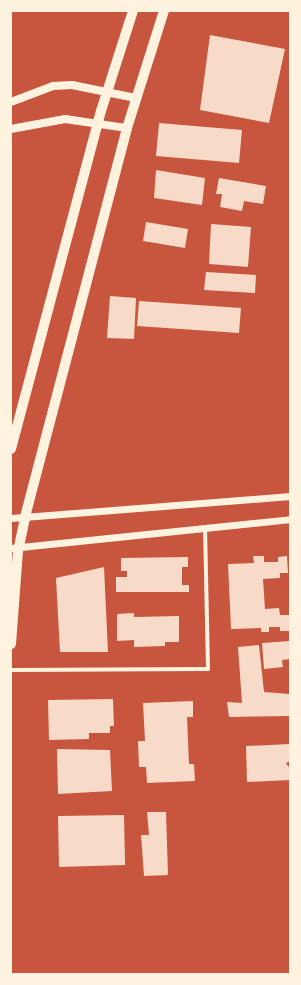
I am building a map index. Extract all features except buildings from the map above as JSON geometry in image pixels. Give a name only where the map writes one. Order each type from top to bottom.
[{"type":"main road","points":[[11,449],[97,124],[133,11]]},
{"type":"main road","points":[[11,644],[15,547],[25,517],[127,128],[164,11]]},
{"type":"main road","points":[[11,102],[53,86],[72,85],[136,98]]},
{"type":"main road","points":[[11,129],[65,119],[127,128]]},
{"type":"street","points":[[11,518],[290,496]]},
{"type":"street","points":[[15,547],[290,519]]},
{"type":"street","points":[[11,670],[208,669],[205,527]]}]
